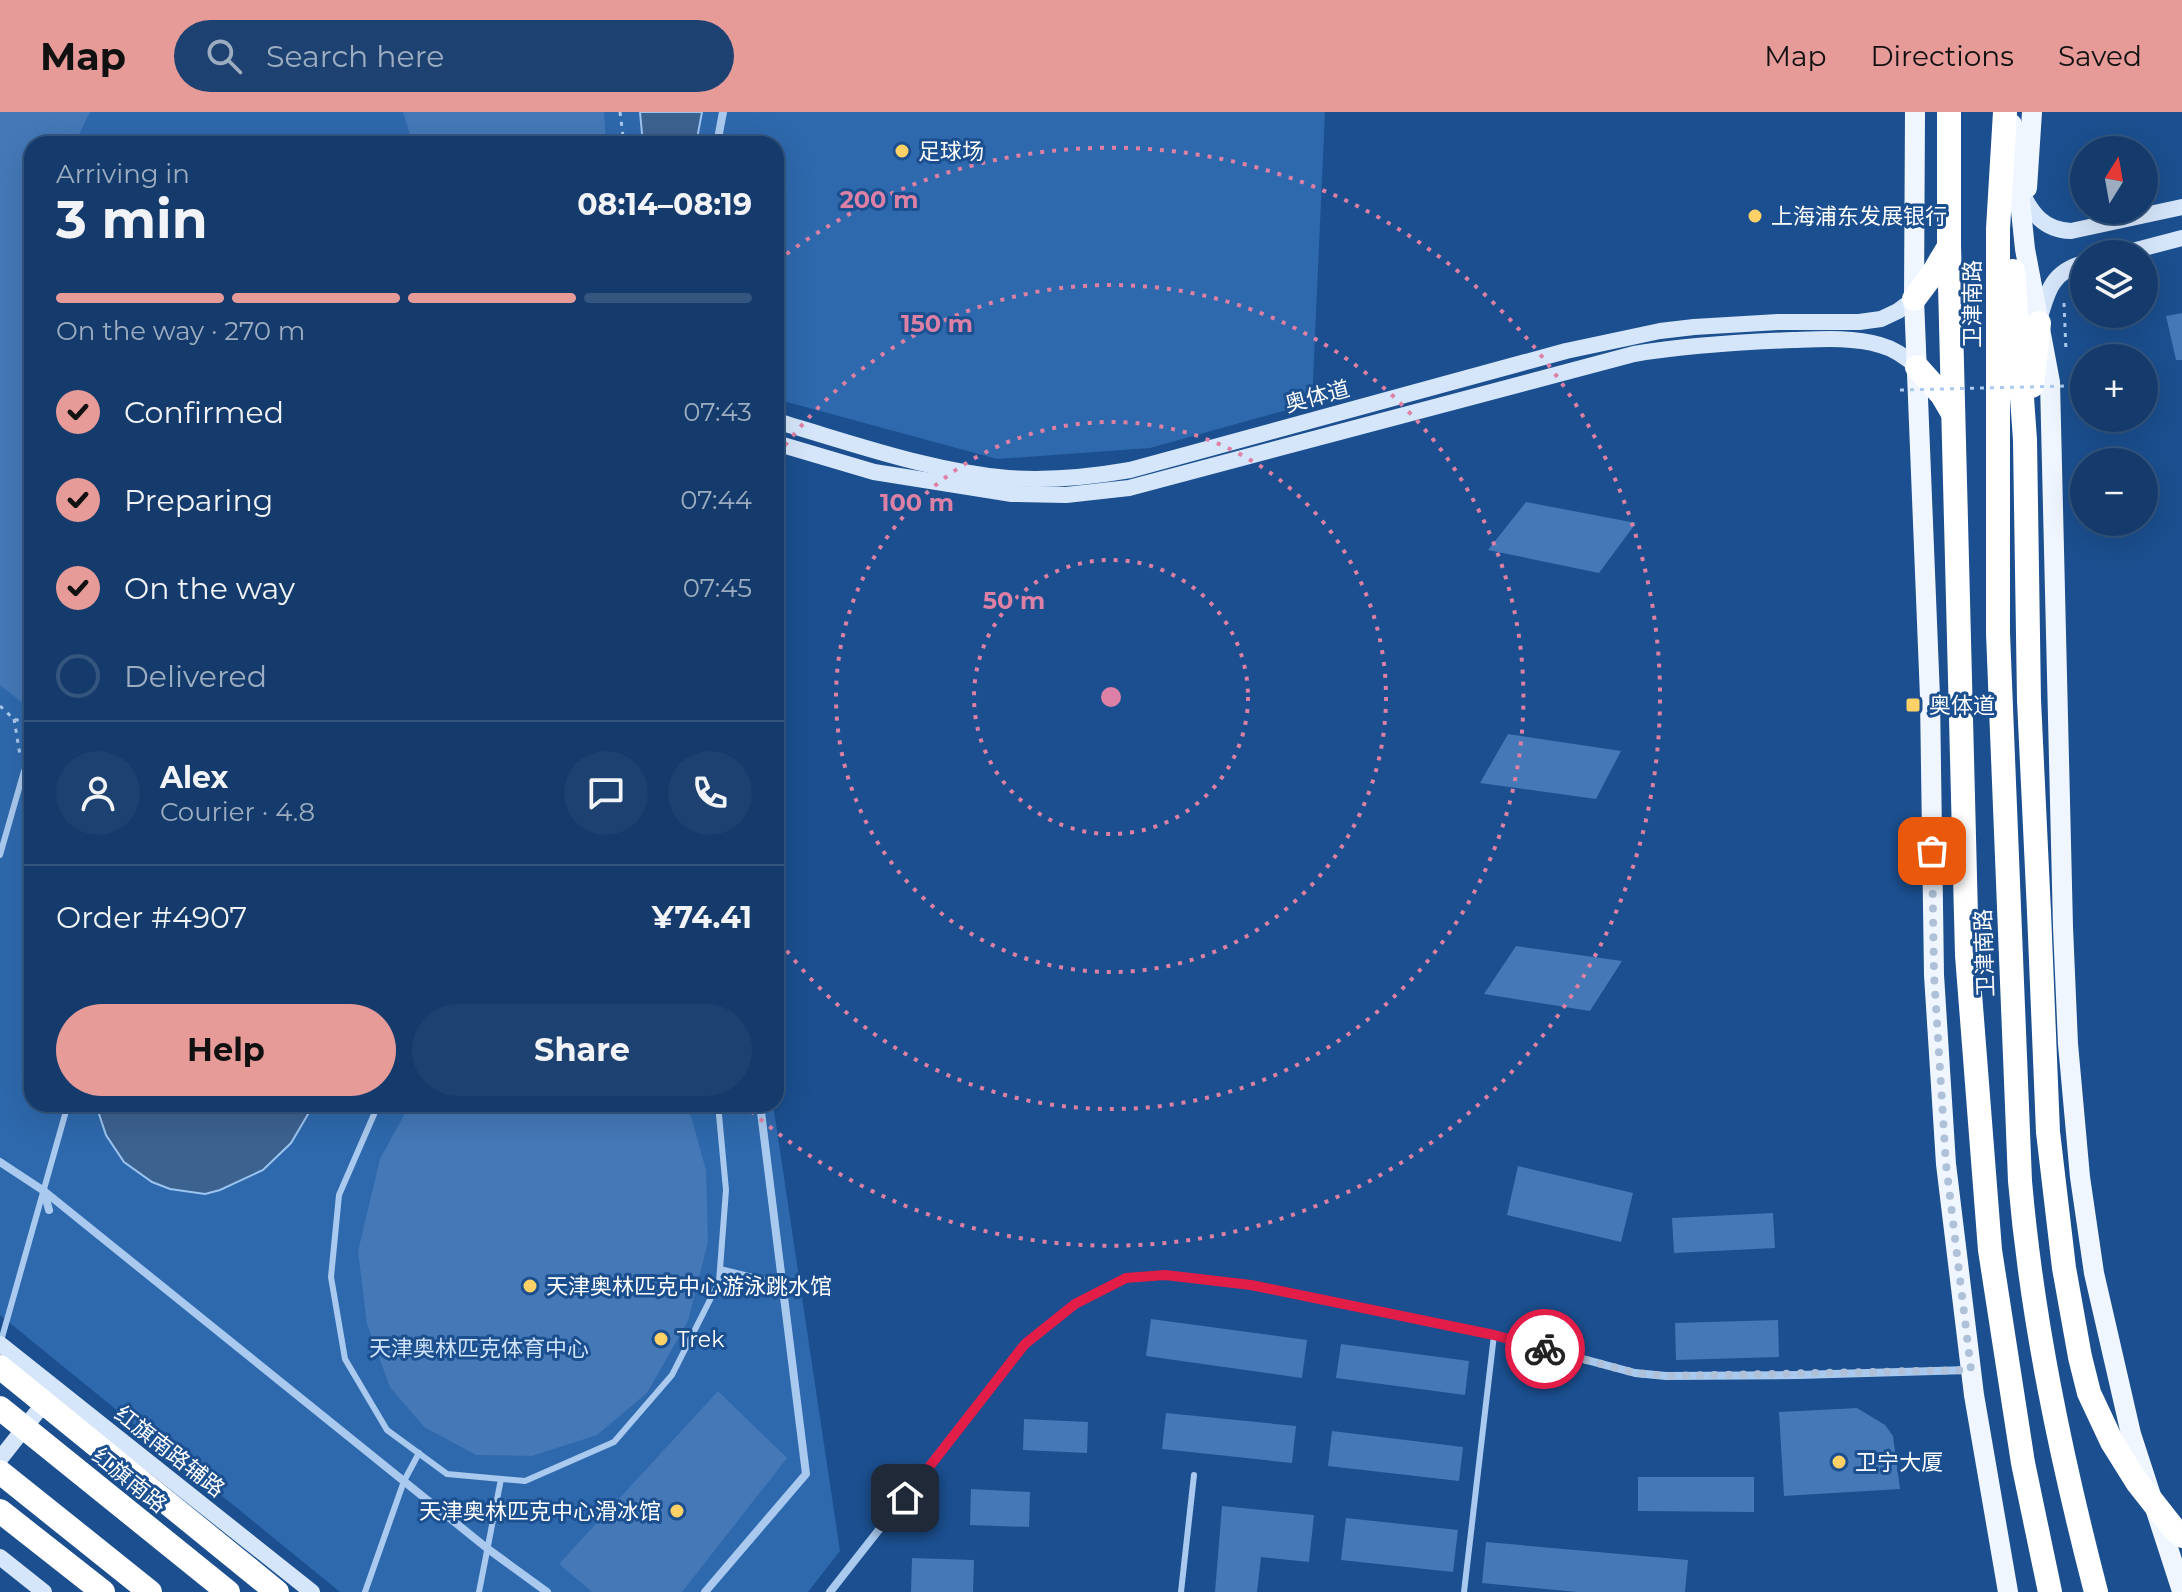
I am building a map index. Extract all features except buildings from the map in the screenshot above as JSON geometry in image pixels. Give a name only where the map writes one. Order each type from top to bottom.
[{"type":"highway","name":"卫津南路","points":[[1949,112],[1949,245],[1967,955],[1990,1250],[2023,1463],[2050,1592]]},
{"type":"highway","points":[[2007,112],[2014,294],[2025,440],[2029,700],[2048,1132],[2064,1268],[2089,1393],[2112,1442],[2137,1482],[2182,1536]]},
{"type":"highway","name":"卫津南路","points":[[2007,112],[1998,229],[1998,633],[2015,1075],[2026,1245],[2054,1411],[2096,1592]]},
{"type":"highway","points":[[1914,299],[1949,245]]},
{"type":"highway","points":[[2025,440],[2039,323]]},
{"type":"highway","points":[[1917,367],[1942,395],[1953,415]]},
{"type":"highway","points":[[11,1364],[277,1592]]},
{"type":"highway","name":"红旗南路","points":[[0,1408],[228,1592]]},
{"type":"highway","points":[[0,1472],[150,1592]]},
{"type":"highway","points":[[2137,1482],[2182,1517]]},
{"type":"highway","points":[[0,1511],[103,1592]]},
{"type":"highway","points":[[2043,1561],[2044,1592]]},
{"type":"highway","points":[[208,1575],[241,1592]]},
{"type":"main road","points":[[1915,112],[1914,299],[1930,697],[1934,975],[1946,1164],[1971,1370],[2008,1592]]},
{"type":"main road","points":[[2007,112],[2022,194],[2023,228],[2050,382],[2063,927],[2068,1044],[2080,1177],[2094,1273],[2128,1419],[2182,1591]]},
{"type":"main road","points":[[2022,194],[2030,164],[2032,112]]},
{"type":"street","points":[[718,136],[723,112]]},
{"type":"street","points":[[2022,194],[2039,220],[2053,228],[2071,231],[2182,207]]},
{"type":"street","points":[[2158,244],[2182,238]]},
{"type":"street","points":[[2039,323],[2046,296],[2054,282],[2070,267]]},
{"type":"street","name":"奥体道","points":[[784,423],[951,469],[1007,478],[1093,476],[1130,470],[1592,345],[1694,327],[1881,319],[1914,299]]},
{"type":"street","points":[[784,445],[874,472],[1012,494],[1066,495],[1129,488],[1634,354],[1681,346],[1822,339],[1856,341],[1880,345],[1902,354],[1917,367]]},
{"type":"street","points":[[705,1592],[806,1474],[761,1112]]},
{"type":"street","points":[[0,1162],[44,1191],[488,1549],[547,1592]]},
{"type":"street","points":[[44,1191],[49,1210]]},
{"type":"street","points":[[830,1592],[1025,1344],[1075,1304],[1126,1278],[1165,1275],[1251,1285],[1494,1335],[1635,1373],[1666,1376],[1971,1370]]},
{"type":"street","name":"红旗南路辅路","points":[[0,1344],[11,1364],[56,1388],[312,1592]]},
{"type":"street","points":[[0,1387],[11,1364]]},
{"type":"street","points":[[0,1459],[56,1388]]},
{"type":"street","points":[[0,1557],[44,1592]]},
{"type":"lane","points":[[0,855],[24,771]]},
{"type":"lane","points":[[0,1344],[66,1112]]},
{"type":"lane","points":[[375,1112],[339,1195],[331,1277],[345,1359],[387,1430],[447,1474],[525,1481],[614,1442],[672,1375],[719,1282],[726,1190],[719,1112]]},
{"type":"lane","points":[[720,1269],[782,1284]]},
{"type":"lane","points":[[1464,1592],[1494,1335]]},
{"type":"lane","points":[[365,1592],[404,1481],[419,1453]]},
{"type":"lane","points":[[1181,1592],[1194,1475]]},
{"type":"lane","points":[[479,1592],[501,1479]]},
{"type":"path","points":[[620,112],[623,136]]},
{"type":"path","points":[[2064,292],[2066,355]]},
{"type":"path","points":[[1900,390],[2067,386]]},
{"type":"path","points":[[0,706],[14,719],[24,722]]},
{"type":"path","points":[[14,719],[24,771]]},
{"type":"green space","name":"天津奥林匹克体育中心","points":[[0,112],[1325,112],[1312,403],[1150,448],[997,459],[784,401],[784,136],[24,136],[24,1112],[774,1112],[840,1551],[808,1592],[340,1592],[0,1315]]},
{"type":"shaded area","points":[[640,112],[702,112],[698,136],[642,136]]},
{"type":"shaded area","points":[[98,1112],[309,1112],[291,1143],[263,1170],[205,1194],[170,1189],[152,1182],[124,1162],[106,1135]]},
{"type":"way so far","points":[[1545,1349],[1635,1373],[1666,1376],[1971,1370],[1946,1164],[1934,975],[1932,851]]},
{"type":"place","name":"足球场","points":[[902,151]]},
{"type":"place","name":"上海浦东发展银行","points":[[1755,216]]},
{"type":"place","name":"奥体道","points":[[1913,705]]},
{"type":"place","name":"天津奥林匹克中心游泳跳水馆","points":[[530,1286]]},
{"type":"place","name":"Trek","points":[[661,1339]]},
{"type":"place","name":"卫宁大厦","points":[[1839,1462]]},
{"type":"place","name":"天津奥林匹克中心滑冰馆","points":[[677,1511]]},
{"type":"route","points":[[905,1498],[1025,1344],[1075,1304],[1126,1278],[1165,1275],[1251,1285],[1494,1335],[1545,1349]]}]
